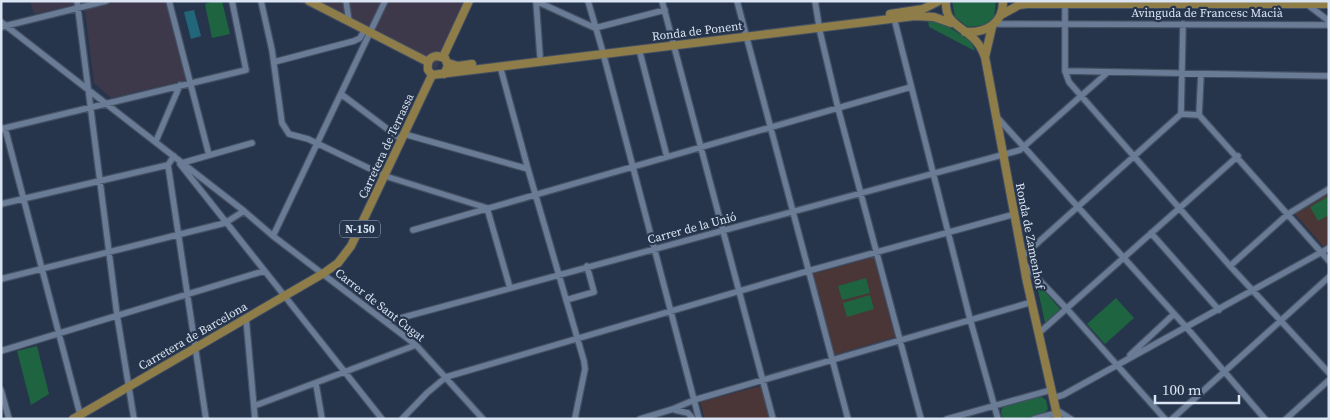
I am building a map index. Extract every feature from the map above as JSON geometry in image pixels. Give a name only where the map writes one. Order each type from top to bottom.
[{"type":"main road","points":[[309,1],[428,62]]},
{"type":"main road","points":[[445,60],[435,56],[428,62],[428,70],[432,75],[444,74],[445,60],[469,1]]},
{"type":"main road","name":"Ronda de Ponent","points":[[444,74],[818,25],[918,10],[930,7],[939,1]]},
{"type":"main road","points":[[946,1],[948,16],[952,23]]},
{"type":"main road","points":[[965,32],[978,32],[994,25],[1001,15],[1002,1]]},
{"type":"main road","name":"Avinguda de Francesc Macià","points":[[1001,15],[1020,5],[1065,3],[1329,4]]},
{"type":"main road","name":"Ronda de Ponent","points":[[818,25],[928,16],[952,23],[965,32]]},
{"type":"main road","name":"Ronda de Zamenhof","points":[[985,56],[994,25]]},
{"type":"main road","name":"Ronda de Zamenhof","points":[[965,32],[974,38],[985,56],[1023,260],[1057,415]]},
{"type":"main road","name":"Ronda de Ponent","points":[[445,60],[464,66],[540,56],[639,49],[673,43]]},
{"type":"main road","name":"Carretera de Terrassa","points":[[324,273],[338,263],[351,246],[432,75]]},
{"type":"main road","name":"Carretera de Barcelona","points":[[73,419],[324,273]]},
{"type":"street","points":[[77,1],[102,181],[117,315],[134,419]]},
{"type":"street","points":[[3,25],[106,1]]},
{"type":"street","points":[[169,1],[209,155]]},
{"type":"street","points":[[80,414],[58,335],[25,198],[3,129],[190,82],[246,70],[232,1]]},
{"type":"street","points":[[261,1],[274,62],[282,123],[289,134],[308,139],[385,176],[487,208]]},
{"type":"street","points":[[346,1],[349,21]]},
{"type":"street","points":[[273,236],[341,94],[368,31],[386,1]]},
{"type":"street","points":[[540,56],[536,1],[595,28],[665,10]]},
{"type":"street","points":[[588,1],[699,419]]},
{"type":"street","points":[[662,1],[773,419]]},
{"type":"street","points":[[737,1],[848,419]]},
{"type":"street","points":[[815,1],[818,25],[838,108],[921,419]]},
{"type":"street","points":[[1065,3],[1066,78],[1230,266],[1254,290],[1279,321],[1329,373]]},
{"type":"street","points":[[1315,5],[1329,20]]},
{"type":"street","points":[[894,18],[970,319],[998,419]]},
{"type":"street","name":"Avinguda de Francesc Macià","points":[[994,25],[1065,23],[1329,25]]},
{"type":"street","points":[[1181,114],[1184,24]]},
{"type":"street","points":[[3,25],[174,156],[225,224],[382,419]]},
{"type":"street","points":[[274,62],[354,41],[368,31]]},
{"type":"street","points":[[639,49],[667,157]]},
{"type":"street","points":[[500,66],[586,369],[574,418],[582,419]]},
{"type":"street","points":[[1065,71],[1329,76]]},
{"type":"street","points":[[1024,147],[1106,72]]},
{"type":"street","points":[[1199,115],[1200,74]]},
{"type":"street","points":[[156,141],[180,85]]},
{"type":"street","points":[[412,230],[911,87]]},
{"type":"street","points":[[341,94],[403,137],[528,169]]},
{"type":"street","points":[[995,114],[1187,328],[1265,419]]},
{"type":"street","points":[[1165,419],[1023,260],[1181,114],[1199,115],[1238,156],[1329,261]]},
{"type":"street","points":[[182,163],[252,143]]},
{"type":"street","name":"Carrer de la Unió","points":[[386,322],[587,266],[1003,155],[1024,147]]},
{"type":"street","points":[[1,204],[168,165],[174,156]]},
{"type":"street","name":"Carrer de Sant Cugat","points":[[174,156],[273,236],[416,345],[483,419]]},
{"type":"street","points":[[1039,333],[1238,156]]},
{"type":"street","points":[[168,165],[206,419]]},
{"type":"street","points":[[1230,266],[1288,214],[1329,188]]},
{"type":"street","points":[[487,208],[510,288]]},
{"type":"street","points":[[1,279],[225,224],[244,211]]},
{"type":"street","points":[[402,419],[427,392],[446,377],[578,340],[808,271],[1015,214]]},
{"type":"street","points":[[1151,233],[1219,310]]},
{"type":"street","points":[[1125,360],[1187,328],[1329,248]]},
{"type":"street","points":[[566,300],[594,292],[587,266]]},
{"type":"street","points":[[1,351],[264,271]]},
{"type":"street","points":[[1172,419],[1329,277]]},
{"type":"street","points":[[640,419],[762,379],[1032,302]]},
{"type":"street","points":[[947,419],[994,405],[1052,394],[1062,395],[1117,366],[1174,314]]},
{"type":"street","points":[[246,318],[255,419]]},
{"type":"street","points":[[254,406],[416,345]]},
{"type":"street","points":[[1286,419],[1329,380]]},
{"type":"street","points":[[316,384],[322,419]]},
{"type":"street","points":[[1,390],[9,419]]},
{"type":"street","points":[[693,418],[694,400]]},
{"type":"street","points":[[673,409],[688,412],[693,418]]},
{"type":"street","points":[[1034,419],[1064,413],[1071,419]]},
{"type":"shaded area","points":[[30,1],[166,1],[186,80],[111,98],[94,83],[85,11],[74,5],[34,14]]},
{"type":"shaded area","points":[[296,1],[467,1],[436,69]]},
{"type":"shaded area","points":[[1329,193],[1329,244],[1324,247],[1295,214]]},
{"type":"shaded area","points":[[874,257],[895,337],[834,355],[812,274]]},
{"type":"shaded area","points":[[761,386],[770,419],[705,419],[700,402]]},
{"type":"green space","points":[[222,1],[230,34],[212,38],[205,4]]},
{"type":"green space","points":[[952,1],[996,1],[994,17],[985,25],[968,27],[955,17]]},
{"type":"green space","points":[[928,20],[944,24],[971,41],[975,51],[929,27]]},
{"type":"green space","points":[[1329,196],[1329,215],[1318,221],[1310,207]]},
{"type":"green space","points":[[866,278],[870,293],[842,300],[838,286]]},
{"type":"green space","points":[[1036,281],[1060,309],[1045,323]]},
{"type":"green space","points":[[870,295],[874,309],[847,317],[843,303]]},
{"type":"green space","points":[[1116,298],[1134,318],[1105,344],[1087,324]]},
{"type":"green space","points":[[37,346],[49,394],[31,405],[17,351]]},
{"type":"green space","points":[[1040,396],[1046,400],[1048,409],[1045,413],[1027,418],[1002,419],[1001,410],[1003,407]]},
{"type":"water","points":[[194,10],[201,36],[191,39],[184,12]]}]
